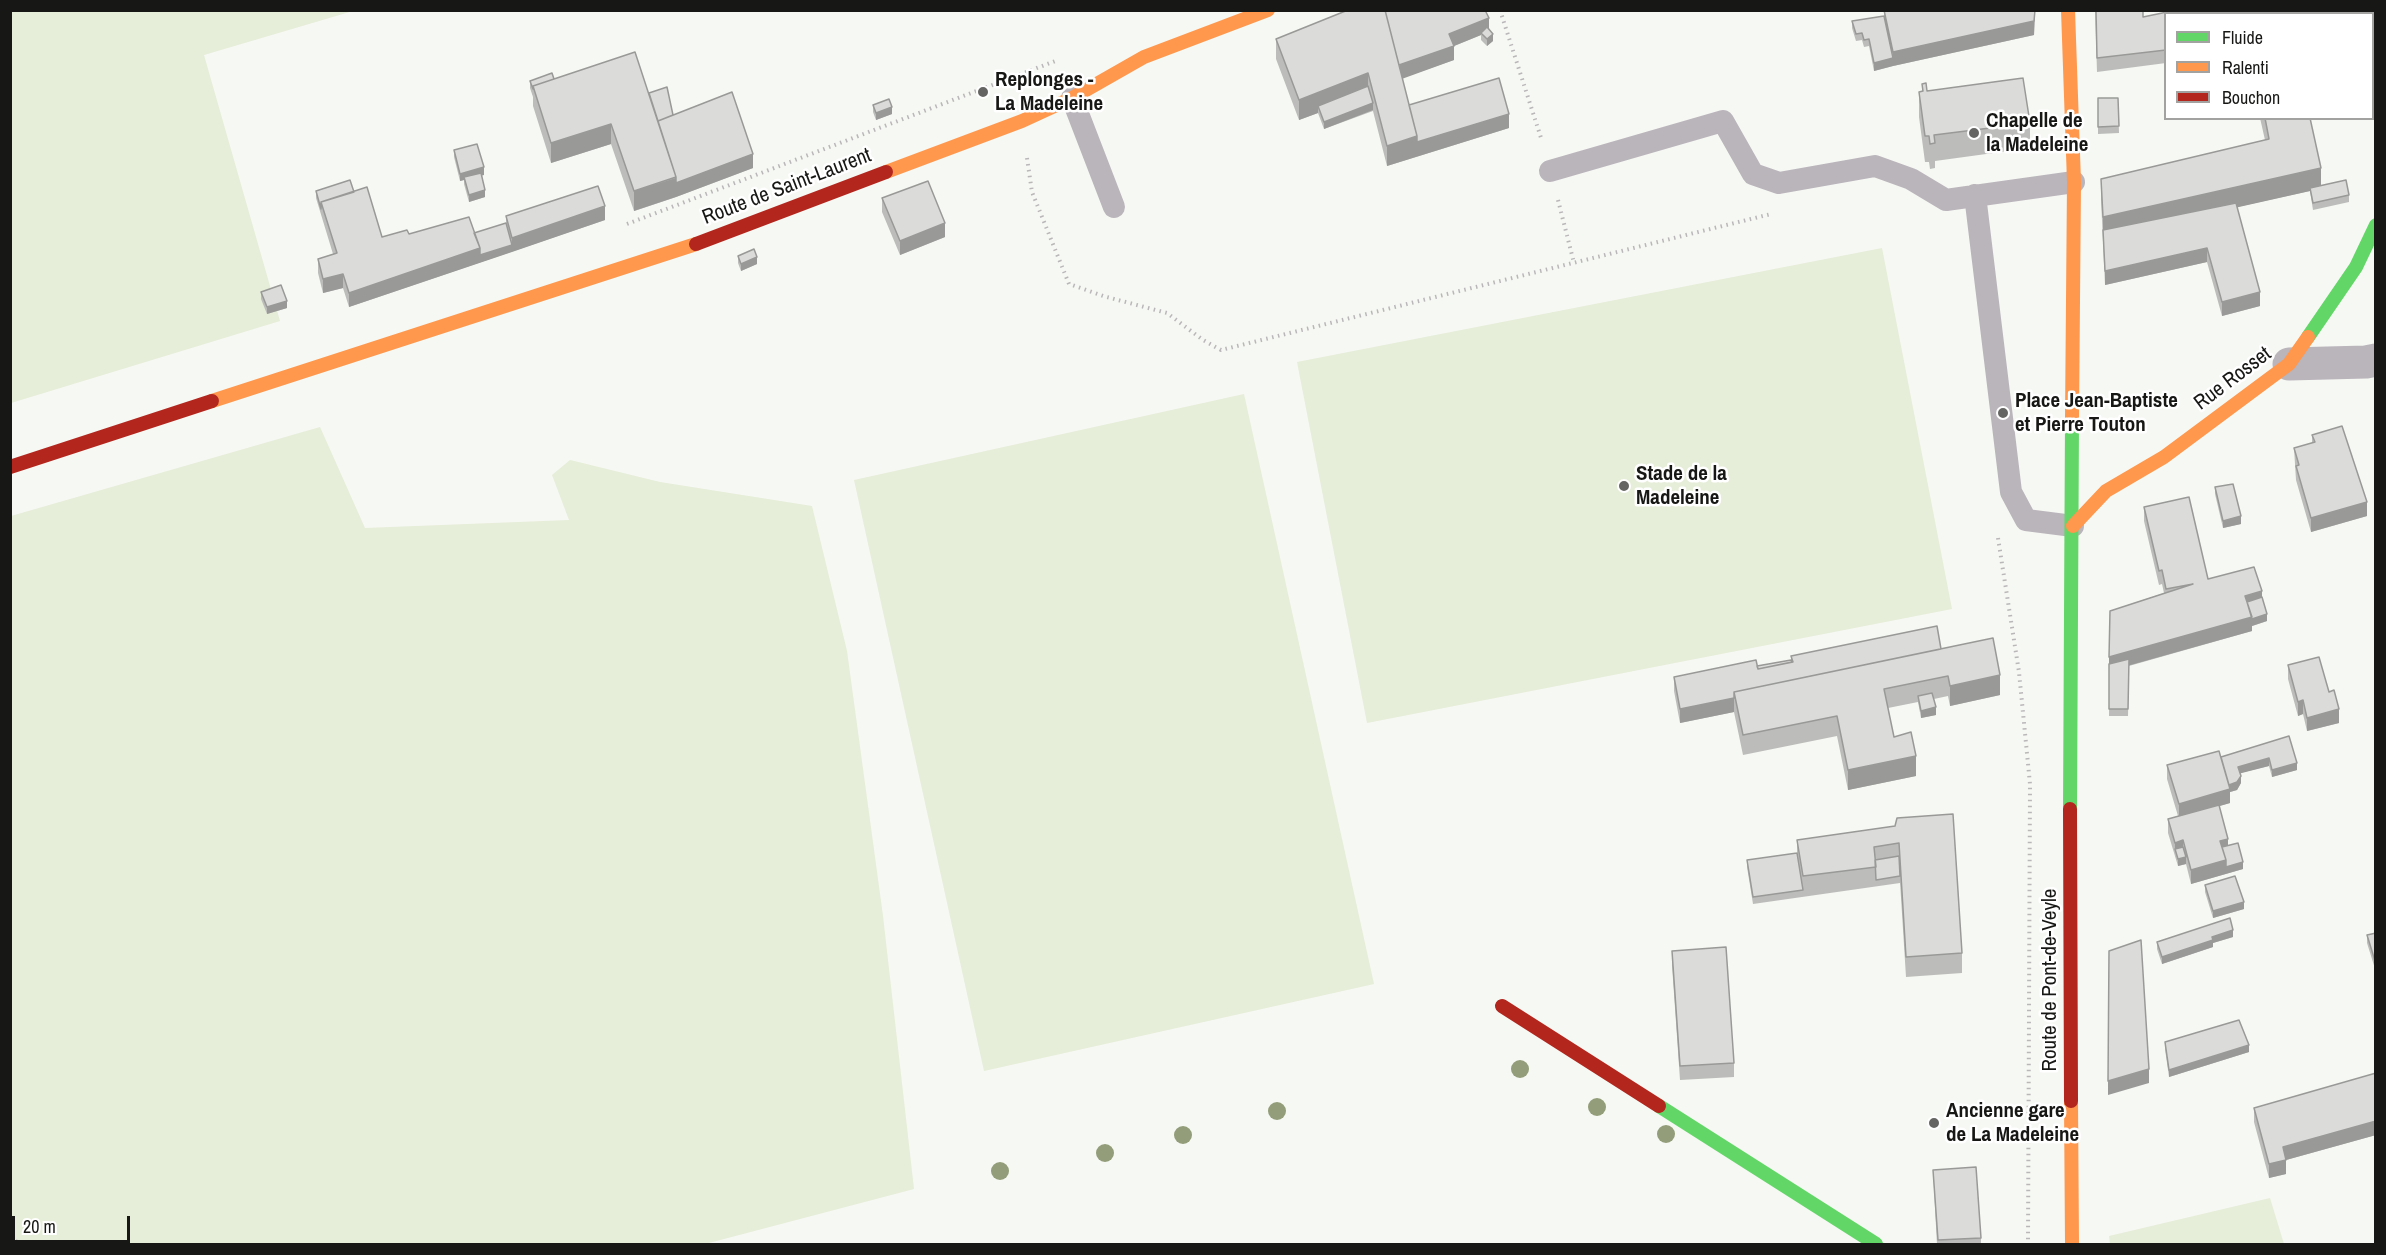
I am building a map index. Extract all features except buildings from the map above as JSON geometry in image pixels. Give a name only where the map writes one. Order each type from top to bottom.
[{"type":"main road","name":"Route de Saint-Laurent","points":[[10,467],[710,239],[1022,121],[1072,98],[1144,57],[1268,10]]},
{"type":"main road","name":"Route de Pont-de-Veyle","points":[[2068,10],[2074,182],[2071,752],[2072,1245]]},
{"type":"main road","name":"Rue Rosset","points":[[2073,526],[2106,491],[2164,457],[2289,364],[2356,267],[2376,225]]},
{"type":"main road","points":[[1502,1006],[1876,1245]]},
{"type":"street","points":[[2289,364],[2376,360]]},
{"type":"lane","points":[[1072,98],[1114,207]]},
{"type":"lane","points":[[1550,171],[1723,122],[1753,174],[1779,183],[1875,166],[1911,180],[1946,200],[2074,182]]},
{"type":"lane","points":[[1975,195],[2011,492],[2026,520],[2073,526]]},
{"type":"path","points":[[1500,10],[1538,124],[1574,263]]},
{"type":"path","points":[[621,226],[1063,58]]},
{"type":"path","points":[[1022,121],[1032,192],[1069,284],[1167,314],[1221,350],[1772,214]]},
{"type":"path","points":[[1998,533],[2019,672],[2030,784],[2028,1245]]},
{"type":"path","points":[[10,1239],[23,1245]]},
{"type":"green space","points":[[11,11],[353,11],[204,55],[280,321],[11,403]]},
{"type":"green space","name":"Stade de la Madeleine","points":[[1882,248],[1952,609],[1367,723],[1297,362]]},
{"type":"green space","points":[[1244,394],[1374,984],[984,1071],[854,480]]},
{"type":"green space","points":[[320,427],[365,528],[569,520],[552,475],[570,460],[660,482],[812,506],[847,651],[883,916],[914,1189],[705,1244],[11,1244],[11,516]]},
{"type":"green space","points":[[2270,1198],[2284,1244],[2110,1244],[2109,1236]]},
{"type":"traffic: fast","points":[[2308,337],[2356,267],[2376,225]]},
{"type":"traffic: fast","points":[[2070,809],[2072,419]]},
{"type":"traffic: fast","points":[[1659,1106],[1876,1244]]},
{"type":"traffic: slow","points":[[886,172],[1022,121],[1072,98],[1144,57],[1268,10]]},
{"type":"traffic: slow","points":[[2068,10],[2074,182],[2072,419]]},
{"type":"traffic: slow","points":[[212,401],[696,244]]},
{"type":"traffic: slow","points":[[2073,526],[2106,491],[2164,457],[2289,364],[2308,337]]},
{"type":"traffic: slow","points":[[2071,1101],[2072,1244]]},
{"type":"traffic: jam","points":[[696,244],[886,172]]},
{"type":"traffic: jam","points":[[10,467],[212,401]]},
{"type":"traffic: jam","points":[[2070,809],[2071,1101]]},
{"type":"traffic: jam","points":[[1502,1006],[1659,1106]]},
{"type":"place","name":"Replonges - La Madeleine","points":[[983,92]]},
{"type":"place","name":"Chapelle de la Madeleine","points":[[1974,133]]},
{"type":"place","name":"Place Jean-Baptiste et Pierre Touton","points":[[2003,413]]},
{"type":"place","name":"Stade de la Madeleine","points":[[1624,486]]},
{"type":"place","name":"Ancienne gare de La Madeleine","points":[[1934,1123]]}]
